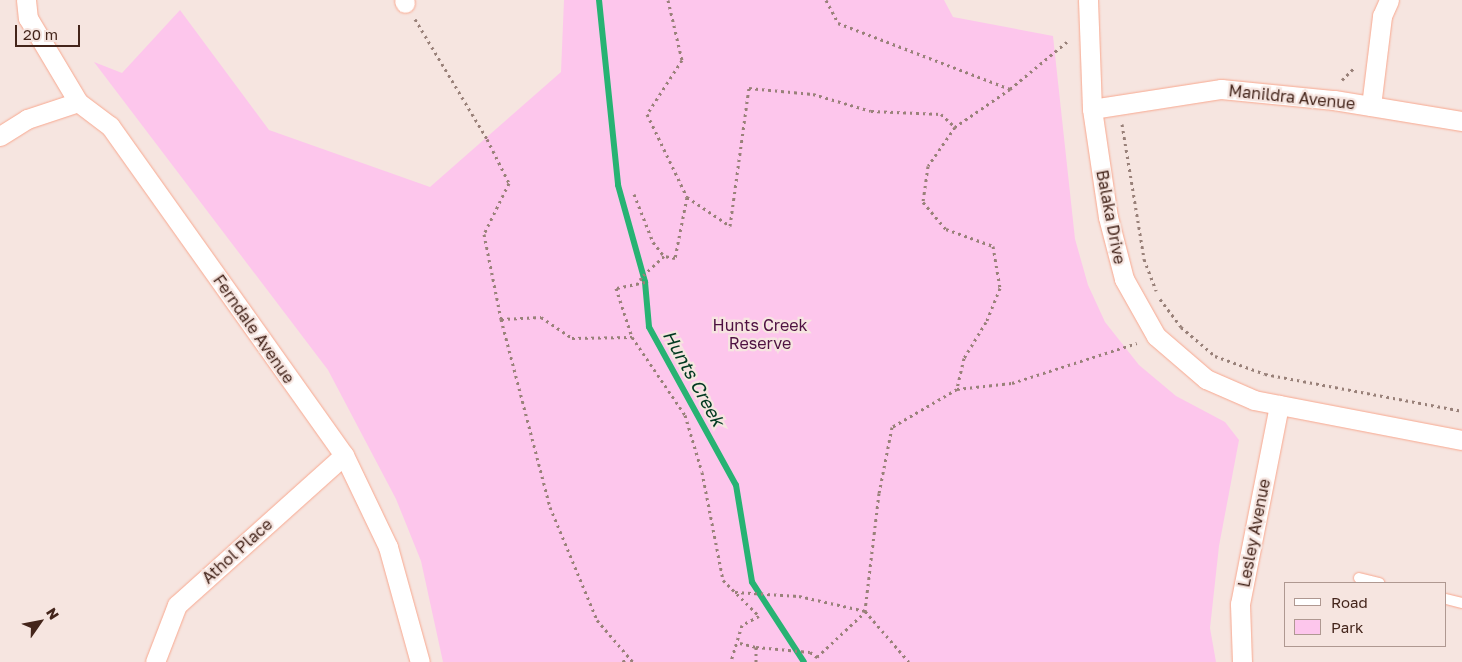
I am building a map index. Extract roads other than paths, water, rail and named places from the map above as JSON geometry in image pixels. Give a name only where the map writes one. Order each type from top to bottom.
[{"type":"street","points":[[0,136],[27,119],[78,102],[28,18],[26,0]]},
{"type":"street","name":"Balaka Drive","points":[[1088,0],[1092,109],[1108,217],[1124,279],[1156,336],[1206,379],[1254,400],[1462,440]]},
{"type":"street","points":[[1371,106],[1382,16],[1389,0]]},
{"type":"street","name":"Manildra Avenue","points":[[1092,109],[1221,89],[1334,100],[1462,121]]},
{"type":"street","name":"Ferndale Avenue","points":[[78,102],[110,126],[344,455],[388,548],[420,662]]},
{"type":"street","name":"Lesley Avenue","points":[[1242,662],[1240,604],[1279,405]]},
{"type":"street","name":"Athol Place","points":[[155,662],[177,605],[344,455]]},
{"type":"lane","points":[[1359,578],[1375,582]]},
{"type":"lane","points":[[1447,599],[1462,603]]},
{"type":"waterway","name":"Hunts Creek","points":[[599,0],[618,185],[645,282],[649,327],[736,485],[752,582],[804,662]]},
{"type":"park label","name":"Hunts Creek Reserve","points":[[760,334]]}]
